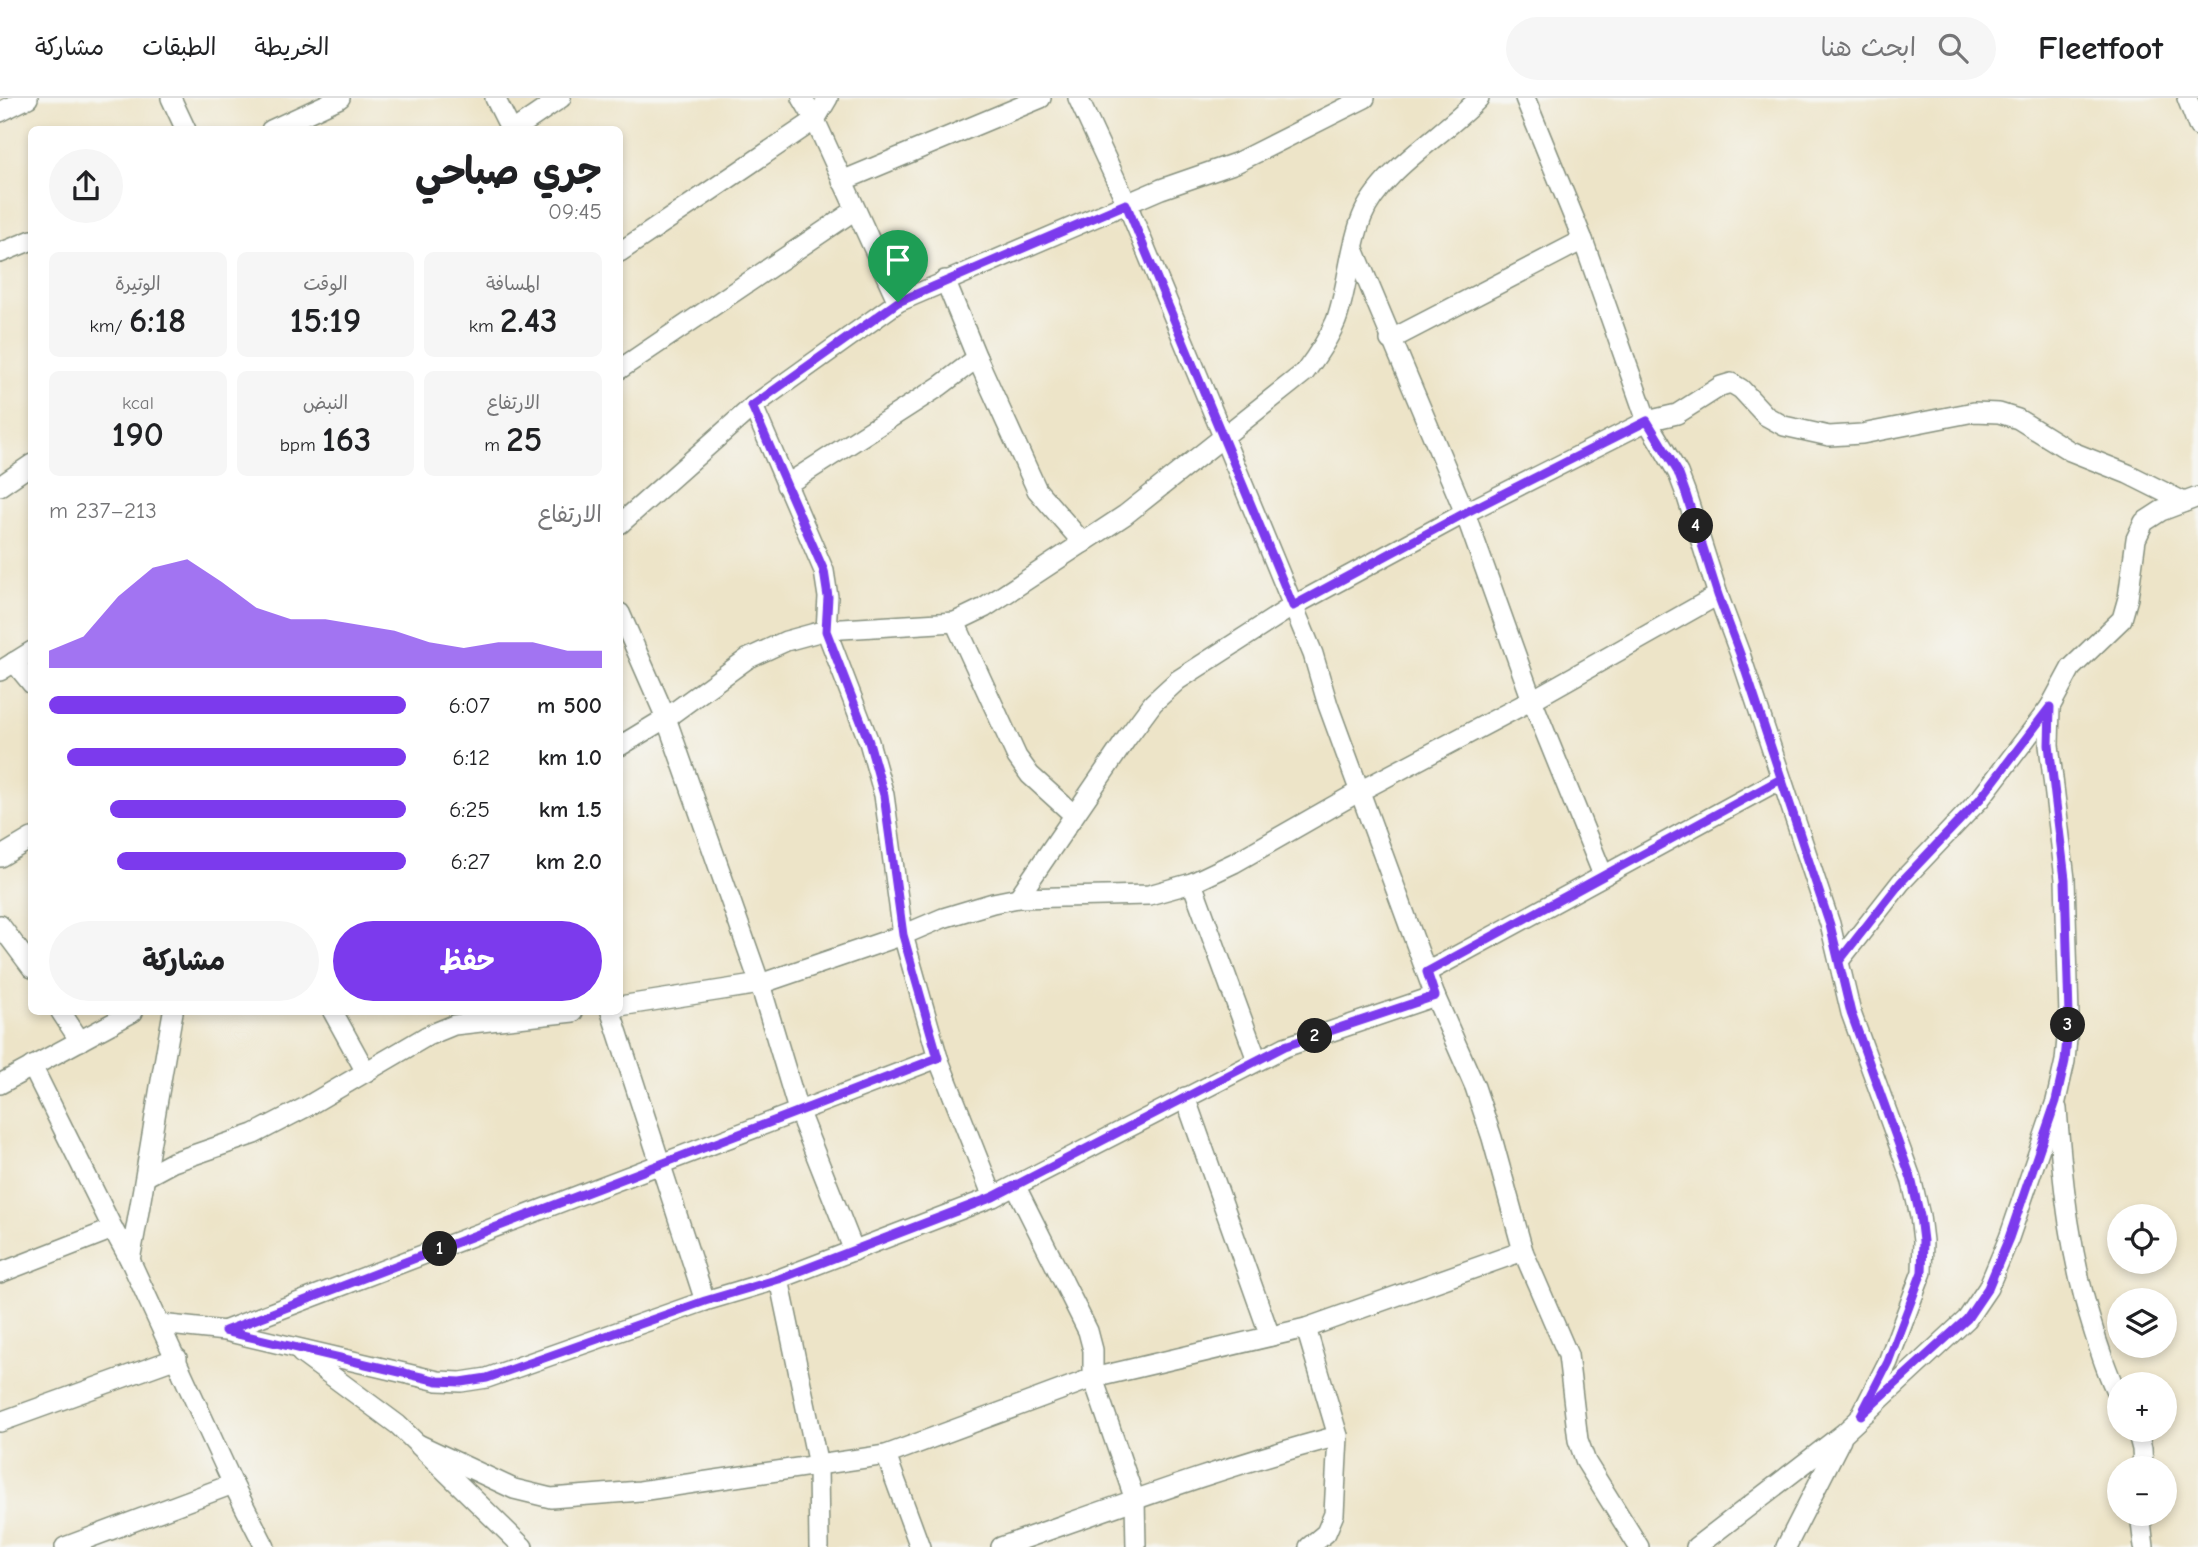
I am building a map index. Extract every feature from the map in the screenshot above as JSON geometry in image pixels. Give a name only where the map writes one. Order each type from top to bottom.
[{"type":"street","points":[[0,112],[29,98]]},
{"type":"street","points":[[171,98],[184,126]]},
{"type":"street","points":[[276,126],[304,106],[340,98]]},
{"type":"street","points":[[495,98],[511,126]]},
{"type":"street","points":[[519,126],[561,98]]},
{"type":"street","points":[[802,98],[815,120],[898,302]]},
{"type":"street","points":[[842,181],[1041,98]]},
{"type":"street","points":[[1078,98],[1126,204],[1313,654],[1328,705],[1435,996],[1475,1087],[1523,1251],[1568,1354],[1578,1440],[1586,1462],[1639,1547]]},
{"type":"street","points":[[623,521],[752,406],[898,302],[1161,189],[1236,163],[1366,98]]},
{"type":"street","points":[[623,744],[666,718],[747,659],[786,641],[826,631],[955,622],[984,608],[1125,515],[1305,372],[1323,349],[1336,321],[1363,216],[1374,196],[1396,172],[1479,98]]},
{"type":"street","points":[[1525,98],[1583,240],[1647,421],[1678,472],[1830,925],[1851,1013],[1911,1178],[1923,1241],[1922,1272],[1888,1362],[1861,1415]]},
{"type":"street","points":[[2187,98],[2198,126]]},
{"type":"street","points":[[623,250],[815,120],[828,99]]},
{"type":"street","points":[[623,367],[855,210]]},
{"type":"street","points":[[1391,340],[1583,240]]},
{"type":"street","points":[[0,253],[28,242]]},
{"type":"street","points":[[1354,249],[1465,513],[1532,700],[1603,875]]},
{"type":"street","points":[[945,280],[1037,490],[1083,543]]},
{"type":"street","points":[[786,485],[940,386],[977,358]]},
{"type":"street","points":[[1018,898],[1127,738],[1153,703],[1178,680],[1293,606],[1465,513],[1647,421],[1677,414],[1721,386],[1731,383],[1741,389],[1766,416],[1784,426],[1829,436],[1862,434],[1974,412],[1999,413],[2018,419],[2070,451],[2191,500]]},
{"type":"street","points":[[752,406],[824,571],[828,597],[826,631],[869,742],[884,795],[903,935],[938,1058],[993,1197]]},
{"type":"street","points":[[0,486],[28,467]]},
{"type":"street","points":[[1839,961],[1901,882],[1980,799],[2050,707],[2071,668],[2122,619],[2128,598],[2136,539],[2144,522],[2161,511],[2191,500]]},
{"type":"street","points":[[623,1006],[760,984],[903,935],[943,918],[993,903],[1018,898],[1149,895],[1192,883],[1234,863],[1360,791],[1532,700],[1718,595]]},
{"type":"street","points":[[623,620],[666,718],[760,984],[798,1110],[855,1251]]},
{"type":"street","points":[[955,622],[1017,757],[1030,775],[1074,815]]},
{"type":"street","points":[[28,654],[7,667],[28,681]]},
{"type":"street","points":[[1696,1547],[1844,1433],[1967,1319],[1988,1288],[2009,1238],[2056,1101],[2065,1061],[2069,1016],[2065,879],[2049,745],[2050,707]]},
{"type":"street","points":[[1427,972],[1781,779]]},
{"type":"street","points":[[0,857],[28,840]]},
{"type":"street","points":[[1192,883],[1257,1060]]},
{"type":"street","points":[[0,925],[28,963]]},
{"type":"street","points":[[160,1324],[225,1331],[265,1339],[438,1381],[461,1382],[487,1378],[705,1301],[779,1279],[993,1197],[1285,1046],[1435,996]]},
{"type":"street","points":[[63,1015],[80,1041]]},
{"type":"street","points":[[0,1084],[128,1015]]},
{"type":"street","points":[[130,1260],[147,1176],[149,1144],[172,1015]]},
{"type":"street","points":[[335,1015],[366,1072]]},
{"type":"street","points":[[147,1176],[173,1162],[254,1135],[427,1035],[482,1016],[505,1015]]},
{"type":"street","points":[[612,1015],[705,1301]]},
{"type":"street","points":[[225,1331],[938,1058]]},
{"type":"street","points":[[32,1066],[130,1260],[233,1484],[265,1547]]},
{"type":"street","points":[[1185,1097],[1270,1336]]},
{"type":"street","points":[[2056,1101],[2065,1206],[2087,1308],[2107,1372]]},
{"type":"street","points":[[1016,1186],[1088,1331],[1093,1350],[1093,1378],[1135,1500],[1136,1547]]},
{"type":"street","points":[[0,1273],[113,1229]]},
{"type":"street","points":[[418,1444],[514,1489],[551,1498],[639,1491],[886,1455],[1093,1378],[1307,1328],[1523,1251]]},
{"type":"street","points":[[779,1279],[818,1465],[819,1547]]},
{"type":"street","points":[[1307,1328],[1338,1436],[1334,1514],[1326,1533],[1309,1547]]},
{"type":"street","points":[[295,1348],[391,1419],[523,1547]]},
{"type":"street","points":[[0,1422],[177,1358]]},
{"type":"street","points":[[1786,1547],[1844,1433]]},
{"type":"street","points":[[1001,1547],[1135,1500],[1302,1445],[1338,1436]]},
{"type":"street","points":[[886,1455],[920,1547]]},
{"type":"street","points":[[65,1547],[233,1484]]},
{"type":"street","points":[[2141,1526],[2144,1547]]},
{"type":"route","points":[[898,302],[752,406],[824,571],[828,597],[826,631],[869,742],[884,795],[903,935],[938,1058],[225,1331],[438,1381],[461,1382],[487,1378],[705,1301],[779,1279],[993,1197],[1285,1046],[1435,996],[1427,972],[1781,779],[1830,925],[1839,961],[1901,882],[1980,799],[2050,707],[2049,745],[2065,879],[2069,1016],[2065,1061],[2056,1101],[2009,1238],[1988,1288],[1967,1319],[1861,1415],[1888,1362],[1922,1272],[1923,1241],[1920,1216],[1911,1178],[1851,1013],[1830,925],[1686,494],[1678,472],[1647,421],[1465,513],[1293,606],[1126,204],[898,302]]}]
